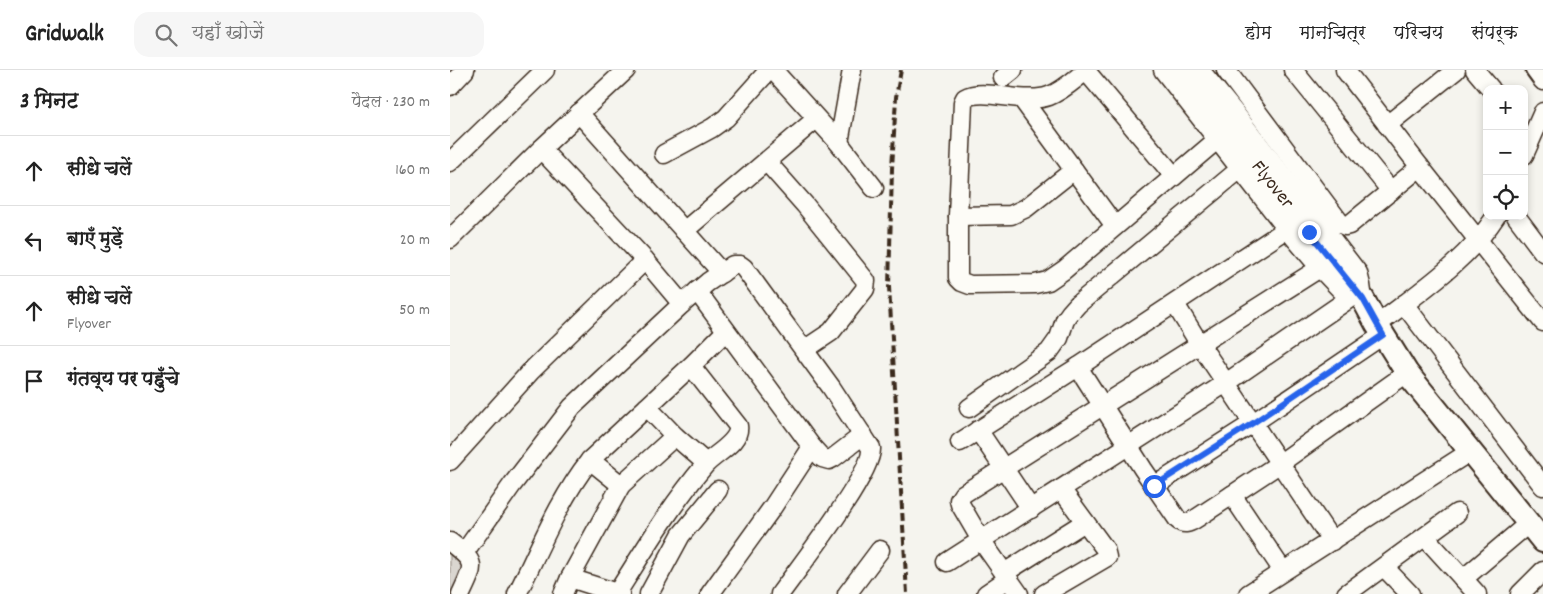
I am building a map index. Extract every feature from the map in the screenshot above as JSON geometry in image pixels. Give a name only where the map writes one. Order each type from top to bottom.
[{"type":"main road","name":"Flyover","points":[[1179,70],[1309,232],[1358,298],[1408,373],[1543,541]]},
{"type":"street","points":[[450,86],[465,70]]},
{"type":"street","points":[[450,162],[545,70]]},
{"type":"street","points":[[450,239],[541,148],[626,70]]},
{"type":"street","points":[[664,154],[712,128],[726,118],[769,70]]},
{"type":"street","points":[[773,70],[839,142],[874,188]]},
{"type":"street","points":[[1174,176],[1086,70],[1048,97],[1029,100],[976,94],[965,98],[963,102],[958,216],[958,278],[962,282],[970,284],[1035,284],[1048,281],[1064,270],[1218,140]]},
{"type":"street","points":[[1163,70],[1287,229],[1320,268],[1340,288],[1358,298]]},
{"type":"street","points":[[947,562],[1358,298],[1361,285],[1358,273],[1200,70]]},
{"type":"street","points":[[1226,70],[1341,224],[1349,225],[1420,167]]},
{"type":"street","points":[[1293,70],[1391,191]]},
{"type":"street","points":[[1345,70],[1543,322]]},
{"type":"street","points":[[1387,125],[1456,70]]},
{"type":"street","points":[[1476,70],[1489,85]]},
{"type":"street","points":[[1535,70],[1543,81]]},
{"type":"street","points":[[839,142],[851,71]]},
{"type":"street","points":[[1022,99],[1115,226]]},
{"type":"street","points":[[1533,136],[1543,112]]},
{"type":"street","points":[[579,113],[722,273]]},
{"type":"street","points":[[684,231],[816,119]]},
{"type":"street","points":[[541,148],[645,260],[682,304]]},
{"type":"street","points":[[767,162],[806,205],[866,281],[865,289],[835,328],[825,337],[804,350]]},
{"type":"street","points":[[969,408],[1049,352],[1059,338],[1065,320],[1078,304],[1240,169]]},
{"type":"street","points":[[958,216],[1011,215],[1026,208],[1074,170]]},
{"type":"street","points":[[1154,486],[1253,423],[1380,330],[1404,304],[1454,265],[1479,240],[1493,220]]},
{"type":"street","points":[[1519,220],[1543,252]]},
{"type":"street","points":[[960,442],[1175,304],[1287,229]]},
{"type":"street","points":[[450,461],[531,371],[645,260]]},
{"type":"street","points":[[461,594],[472,568],[471,562],[457,547],[512,485],[572,407],[682,304],[733,265],[740,265],[744,268],[804,350],[871,448],[867,465],[836,516],[780,594]]},
{"type":"street","points":[[1019,594],[981,540],[959,500],[962,494],[1320,268]]},
{"type":"street","points":[[697,291],[822,458],[829,460],[863,436]]},
{"type":"street","points":[[1175,304],[1279,464],[1332,541]]},
{"type":"street","points":[[1404,304],[1543,486]]},
{"type":"street","points":[[517,594],[556,511],[590,460],[692,366],[726,330]]},
{"type":"street","points":[[675,436],[621,485],[567,586],[619,593],[669,511],[706,463],[735,439],[739,432],[738,426],[692,366]]},
{"type":"street","points":[[1078,367],[1154,486],[1182,523],[1189,523],[1279,464],[1408,373]]},
{"type":"street","points":[[647,407],[675,436],[706,463]]},
{"type":"street","points":[[978,430],[1031,509]]},
{"type":"street","points":[[710,594],[772,508],[812,447]]},
{"type":"street","points":[[1248,594],[1471,451]]},
{"type":"street","points":[[590,460],[621,485]]},
{"type":"street","points":[[1044,594],[1107,557],[1105,549],[1061,489]]},
{"type":"street","points":[[648,594],[681,535],[718,490]]},
{"type":"street","points":[[1232,495],[1283,571]]},
{"type":"street","points":[[1346,594],[1457,513]]},
{"type":"street","points":[[986,594],[1006,576],[1085,522]]},
{"type":"street","points":[[1463,579],[1529,523]]},
{"type":"street","points":[[1424,538],[1477,594]]},
{"type":"street","points":[[847,594],[880,550]]},
{"type":"street","points":[[1384,567],[1410,594]]},
{"type":"street","points":[[1520,594],[1543,571]]},
{"type":"shaded area","points":[[450,549],[464,559],[457,594],[450,594]]},
{"type":"railway","points":[[901,70],[896,97],[892,169],[889,287],[907,594]]},
{"type":"route","points":[[1154,486],[1253,423],[1383,335],[1363,299],[1309,232]]}]
